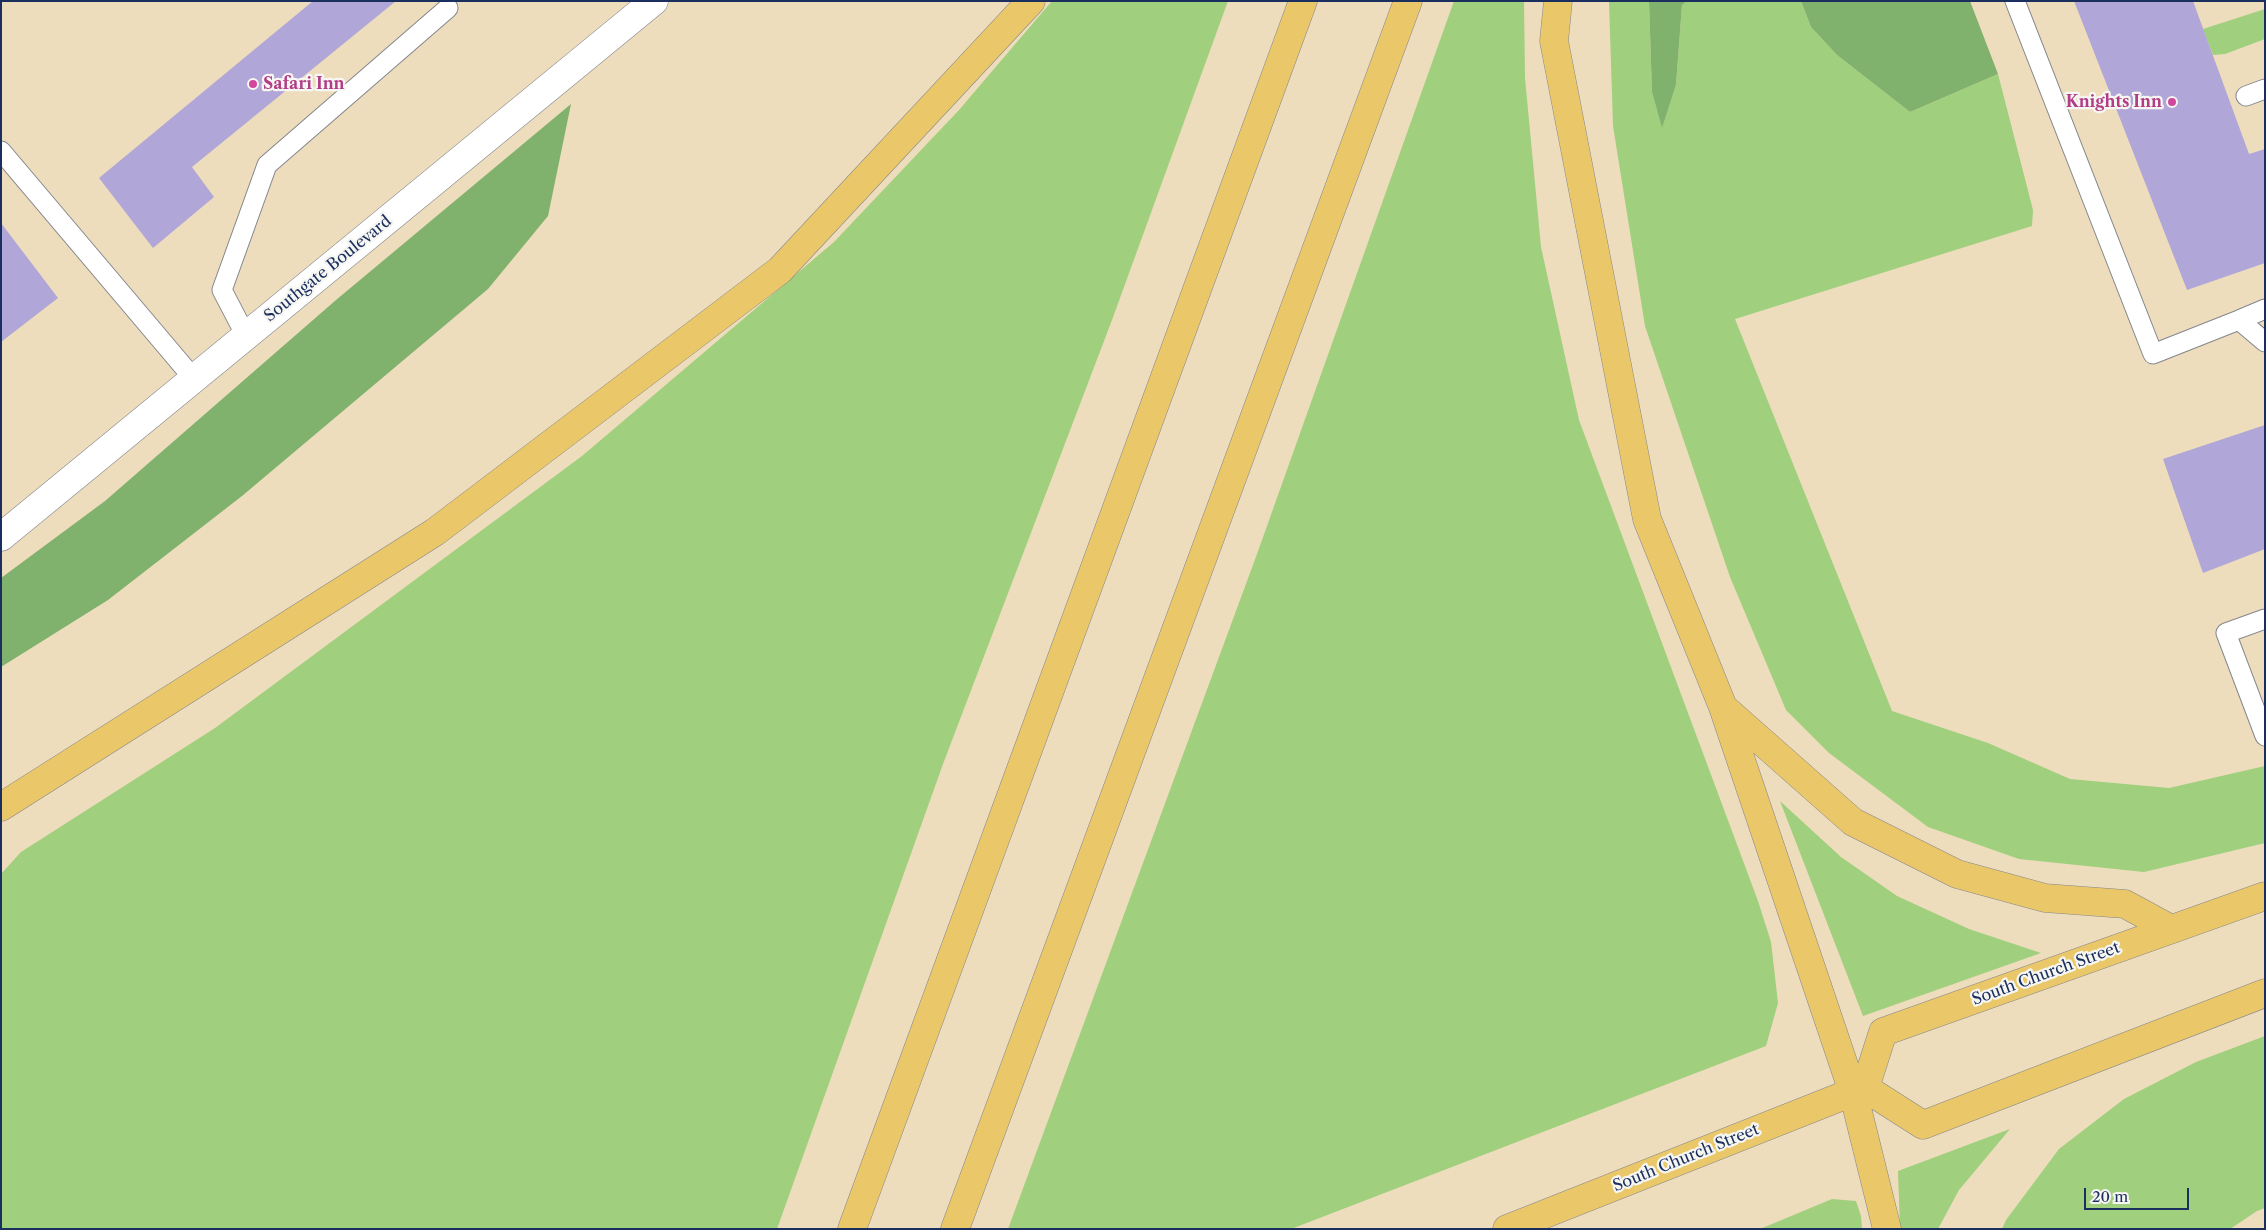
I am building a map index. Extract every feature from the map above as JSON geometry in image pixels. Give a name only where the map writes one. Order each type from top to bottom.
[{"type":"highway","points":[[1,807],[435,532],[780,270],[1031,1]]},
{"type":"highway","points":[[852,1229],[1303,1]]},
{"type":"highway","points":[[955,1229],[1408,1]]},
{"type":"highway","points":[[1558,1],[1554,40],[1647,519],[1723,707],[1859,1090],[1887,1229]]},
{"type":"highway","points":[[1723,707],[1853,822],[1948,870],[2045,898],[2125,904],[2171,929]]},
{"type":"highway","name":"South Church Street","points":[[1507,1229],[1859,1090],[1883,1032],[2265,896]]},
{"type":"highway","points":[[1859,1090],[1922,1125],[2265,994]]},
{"type":"street","name":"Southgate Boulevard","points":[[1,537],[654,1]]},
{"type":"lane","points":[[2015,1],[2153,354],[2265,309]]},
{"type":"lane","points":[[246,336],[222,290],[266,165],[448,8]]},
{"type":"lane","points":[[2246,96],[2265,89]]},
{"type":"lane","points":[[1,151],[194,379]]},
{"type":"lane","points":[[2239,320],[2265,342]]},
{"type":"lane","points":[[2265,619],[2226,633],[2265,736]]},
{"type":"green space","points":[[1052,1],[1228,1],[1112,320],[943,764],[777,1229],[1,1229],[1,874],[21,852],[215,728],[582,456],[834,242],[959,110]]},
{"type":"green space","points":[[1454,1],[1524,1],[1525,78],[1541,247],[1579,420],[1758,901],[1771,942],[1778,1003],[1766,1046],[1291,1229],[1008,1229],[1257,554]]},
{"type":"green space","points":[[1609,1],[1649,1],[1652,92],[1662,127],[1676,85],[1682,5],[1687,1],[1801,1],[1811,27],[1837,55],[1910,112],[1998,74],[2033,210],[2032,226],[1735,319],[1892,711],[1988,743],[2070,779],[2169,788],[2265,766],[2265,843],[2144,872],[2019,859],[1928,827],[1829,753],[1786,710],[1730,577],[1645,326],[1613,126]]},
{"type":"green space","points":[[1649,1],[1687,1],[1682,5],[1676,85],[1662,128],[1652,92]]},
{"type":"green space","points":[[1801,1],[1970,1],[1998,74],[1910,112],[1837,55],[1811,27]]},
{"type":"green space","points":[[2265,9],[2265,39],[2225,54],[2213,55],[2203,29]]},
{"type":"green space","points":[[571,104],[548,216],[488,289],[242,496],[108,600],[1,667],[1,578],[105,501],[336,300]]},
{"type":"green space","points":[[1780,801],[1841,857],[1897,896],[1969,929],[2041,953],[1863,1016]]},
{"type":"green space","points":[[2265,1036],[2265,1208],[2257,1211],[2230,1229],[2002,1229],[2006,1220],[2059,1149],[2124,1099],[2196,1062]]},
{"type":"green space","points":[[2010,1129],[1959,1190],[1938,1229],[1900,1229],[1898,1171]]},
{"type":"green space","points":[[1832,1199],[1856,1201],[1861,1216],[1862,1229],[1760,1229]]},
{"type":"building","name":"Safari Inn","points":[[313,1],[396,1],[192,167],[214,197],[153,248],[99,178]]},
{"type":"building","name":"Knights Inn","points":[[2074,1],[2193,1],[2249,154],[2265,149],[2265,263],[2187,290]]},
{"type":"building","points":[[1,223],[58,298],[1,342]]},
{"type":"building","points":[[2265,425],[2265,549],[2203,573],[2163,459]]},
{"type":"place","name":"Safari Inn","points":[[253,84]]},
{"type":"place","name":"Knights Inn","points":[[2172,102]]}]
